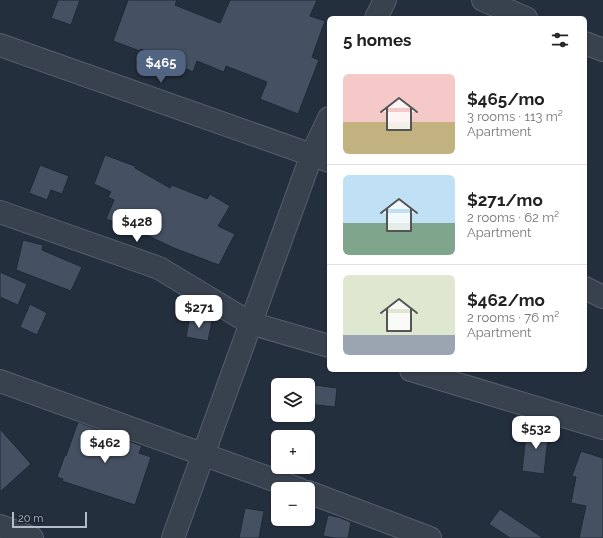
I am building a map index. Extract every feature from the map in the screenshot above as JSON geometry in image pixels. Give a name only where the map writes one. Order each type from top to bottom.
[{"type":"street","points":[[377,16],[385,0]]},
{"type":"street","points":[[483,0],[521,16]]},
{"type":"street","points":[[587,44],[603,50]]},
{"type":"street","points":[[0,45],[320,158]]},
{"type":"street","points":[[173,538],[250,323],[320,158],[327,127]]},
{"type":"street","points":[[0,212],[159,268],[250,323],[327,345]]},
{"type":"street","points":[[587,289],[603,297]]},
{"type":"street","points":[[418,372],[603,428]]},
{"type":"street","points":[[0,381],[204,453],[281,482]]},
{"type":"street","points":[[315,495],[430,538]]},
{"type":"street","points":[[0,526],[32,538]]},
{"type":"building","points":[[58,0],[80,0],[71,25],[51,18]]},
{"type":"building","points":[[128,0],[177,0],[175,5],[220,23],[230,0],[317,0],[310,16],[325,21],[312,57],[319,60],[298,114],[260,99],[267,82],[226,66],[224,72],[197,61],[193,72],[141,49],[140,51],[113,41]]},
{"type":"building","points":[[105,155],[135,166],[135,168],[170,188],[172,185],[207,199],[210,194],[230,206],[218,226],[235,234],[219,265],[174,248],[127,226],[106,219],[114,200],[108,197],[111,192],[94,184]]},
{"type":"building","points":[[40,165],[69,176],[62,194],[51,190],[47,200],[29,193]]},
{"type":"building","points":[[23,240],[43,245],[42,250],[82,267],[71,291],[16,270]]},
{"type":"building","points":[[0,272],[27,284],[18,305],[0,297]]},
{"type":"building","points":[[30,304],[47,313],[37,335],[20,327]]},
{"type":"building","points":[[190,316],[212,321],[208,341],[186,337]]},
{"type":"building","points":[[315,385],[337,388],[335,407],[315,405]]},
{"type":"building","points":[[78,422],[142,446],[139,453],[151,457],[135,505],[62,481],[63,479],[57,477]]},
{"type":"building","points":[[527,425],[549,428],[544,474],[522,471]]},
{"type":"building","points":[[0,429],[31,464],[0,492]]},
{"type":"building","points":[[581,451],[603,458],[603,538],[579,538],[586,506],[571,503],[576,477],[572,476]]},
{"type":"building","points":[[245,508],[264,511],[259,538],[239,538]]},
{"type":"building","points":[[500,509],[543,538],[510,538],[489,524]]},
{"type":"building","points":[[328,515],[351,522],[348,538],[323,536]]}]
